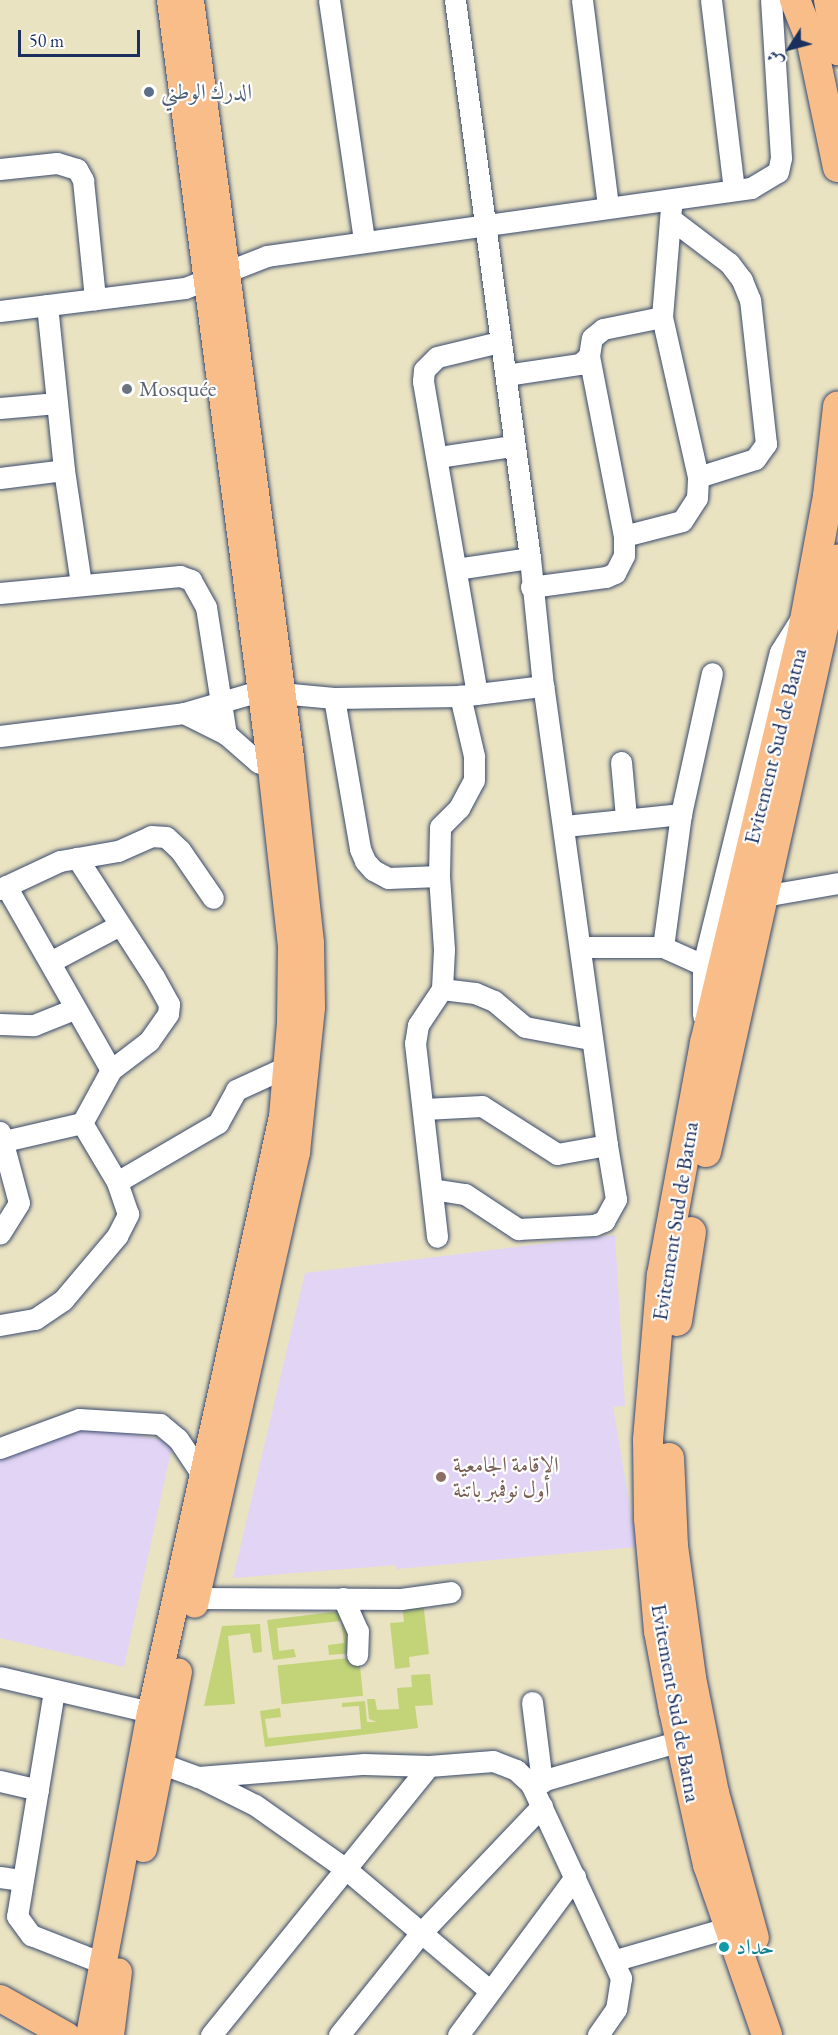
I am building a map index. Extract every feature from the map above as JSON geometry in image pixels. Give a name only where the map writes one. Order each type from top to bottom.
[{"type":"highway","points":[[795,0],[812,43],[838,167]]},
{"type":"highway","points":[[829,0],[838,50]]},
{"type":"highway","name":"Evitement Sud de Batna","points":[[767,2035],[708,1865],[680,1741],[659,1630],[649,1518],[648,1440],[662,1275],[705,1043],[807,610],[828,496],[838,406]]},
{"type":"highway","name":"Evitement Sud de Batna","points":[[786,2035],[744,1904],[701,1733],[682,1622],[669,1483],[668,1411],[686,1259],[726,1049],[763,896],[838,560]]},
{"type":"main road","points":[[110,2035],[114,1992],[160,1763],[160,1715],[195,1598],[296,1152],[306,1087],[311,1007],[310,942],[281,772],[215,275],[170,0]]},
{"type":"main road","points":[[190,0],[215,275]]},
{"type":"main road","points":[[89,2035],[102,1962],[160,1715],[203,1476],[282,1116],[291,946],[281,772]]},
{"type":"main road","points":[[0,1998],[66,2035]]},
{"type":"street","points":[[329,0],[364,240]]},
{"type":"street","points":[[432,1189],[465,1194],[507,1225],[518,1229],[594,1225],[604,1221],[616,1199],[590,1039],[565,826],[543,686],[531,587],[530,558],[512,446],[506,375],[499,342],[455,0]]},
{"type":"street","points":[[582,0],[608,207]]},
{"type":"street","points":[[711,0],[734,190]]},
{"type":"street","points":[[0,312],[165,292],[267,256],[364,240],[608,207],[671,209],[767,181],[778,172],[781,158],[771,0]]},
{"type":"street","points":[[0,169],[57,163],[77,169],[83,180],[95,299]]},
{"type":"street","points":[[624,536],[682,521],[697,498],[698,477],[662,317],[671,209]]},
{"type":"street","points":[[671,209],[729,263],[742,280],[750,300],[766,444],[755,459],[698,477]]},
{"type":"street","points":[[47,305],[64,470],[81,584]]},
{"type":"street","points":[[531,587],[606,577],[615,573],[624,555],[624,536],[589,356],[592,338],[603,329],[662,317]]},
{"type":"street","points":[[437,1237],[424,1109],[417,1068],[418,1024],[442,989],[444,950],[437,836],[459,808],[474,780],[474,756],[456,569],[424,370],[437,357],[499,342]]},
{"type":"street","points":[[506,375],[580,364],[589,356]]},
{"type":"street","points":[[0,408],[57,403]]},
{"type":"street","points":[[438,457],[512,446]]},
{"type":"street","points":[[0,478],[64,470]]},
{"type":"street","points":[[456,569],[530,558]]},
{"type":"street","points":[[0,593],[180,576],[191,580],[206,607],[226,734]]},
{"type":"street","points":[[705,1043],[703,965],[780,652],[807,610]]},
{"type":"street","points":[[663,948],[681,814],[712,673]]},
{"type":"street","points":[[0,736],[184,713],[222,700],[271,691],[334,698],[469,695],[543,686]]},
{"type":"street","points":[[334,698],[360,849],[365,861],[373,870],[388,878],[439,876]]},
{"type":"street","points":[[184,713],[226,734],[281,772]]},
{"type":"street","points":[[621,762],[626,817]]},
{"type":"street","points":[[565,826],[626,817],[681,814]]},
{"type":"street","points":[[111,1070],[74,1009],[50,962],[3,887],[51,864],[118,851],[151,836],[166,837],[180,850],[213,898]]},
{"type":"street","points":[[77,858],[169,1004],[163,1024],[149,1041],[111,1070],[82,1123]]},
{"type":"street","points":[[763,896],[838,883]]},
{"type":"street","points":[[50,962],[120,925]]},
{"type":"street","points":[[580,947],[609,944],[663,948],[703,965]]},
{"type":"street","points":[[442,989],[475,993],[494,1001],[525,1027],[590,1039]]},
{"type":"street","points":[[0,1024],[34,1025],[74,1009]]},
{"type":"street","points":[[117,1182],[212,1128],[236,1090],[286,1067]]},
{"type":"street","points":[[424,1109],[482,1106],[549,1152],[558,1154],[607,1145]]},
{"type":"street","points":[[0,1325],[35,1319],[63,1300],[117,1236],[128,1214],[117,1182],[82,1123]]},
{"type":"street","points":[[0,1233],[19,1203],[1,1138],[82,1123]]},
{"type":"street","points":[[0,1448],[79,1419],[160,1424],[178,1439],[203,1476]]},
{"type":"street","points":[[195,1598],[401,1599],[451,1592]]},
{"type":"street","points":[[343,1598],[358,1631],[357,1655]]},
{"type":"street","points":[[0,1677],[160,1715]]},
{"type":"street","points":[[54,1691],[17,1916],[22,1926],[39,1938],[102,1962]]},
{"type":"street","points":[[532,1701],[536,1783],[542,1806],[574,1877],[616,1960],[622,1989],[616,2009],[598,2035]]},
{"type":"street","points":[[198,1777],[364,1764],[429,1766],[494,1761],[516,1770],[536,1783],[680,1741]]},
{"type":"street","points":[[160,1763],[198,1777],[255,1804],[347,1870],[489,1990]]},
{"type":"street","points":[[211,2035],[429,1766]]},
{"type":"street","points":[[0,1781],[38,1790]]},
{"type":"street","points":[[339,2035],[420,1934],[542,1806]]},
{"type":"street","points":[[0,1877],[22,1880]]},
{"type":"street","points":[[458,2035],[574,1877]]},
{"type":"street","points":[[616,1960],[730,1927]]},
{"type":"shaded area","name":"الإقامة الجامعية أول نوفمبر باتنة","points":[[615,1235],[625,1406],[613,1407],[637,1547],[396,1569],[396,1565],[233,1578],[305,1273]]},
{"type":"shaded area","points":[[81,1424],[173,1442],[124,1667],[0,1638],[0,1451]]},
{"type":"green space","points":[[423,1601],[429,1654],[409,1657],[410,1667],[395,1669],[390,1623],[404,1622],[402,1605]]},
{"type":"green space","points":[[342,1611],[354,1653],[329,1655],[328,1645],[344,1643],[341,1621],[277,1628],[279,1651],[294,1649],[296,1657],[273,1660],[267,1620]]},
{"type":"green space","points":[[260,1624],[262,1652],[253,1653],[250,1633],[228,1636],[235,1704],[204,1706],[222,1626]]},
{"type":"green space","points":[[359,1657],[363,1696],[282,1704],[277,1666]]},
{"type":"green space","points":[[430,1674],[433,1705],[415,1706],[418,1728],[265,1747],[260,1711],[280,1708],[281,1717],[265,1719],[268,1738],[361,1729],[359,1706],[342,1707],[342,1703],[365,1701],[367,1722],[377,1722],[369,1719],[367,1699],[375,1699],[377,1710],[399,1709],[397,1688],[412,1687],[411,1675]]},
{"type":"place","name":"الدرك الوطني","points":[[149,92]]},
{"type":"place","name":"Mosquée","points":[[127,389]]},
{"type":"place","name":"الإقامة الجامعية أول نوفمبر باتنة","points":[[441,1477]]},
{"type":"place","name":"حداد","points":[[724,1947]]}]
